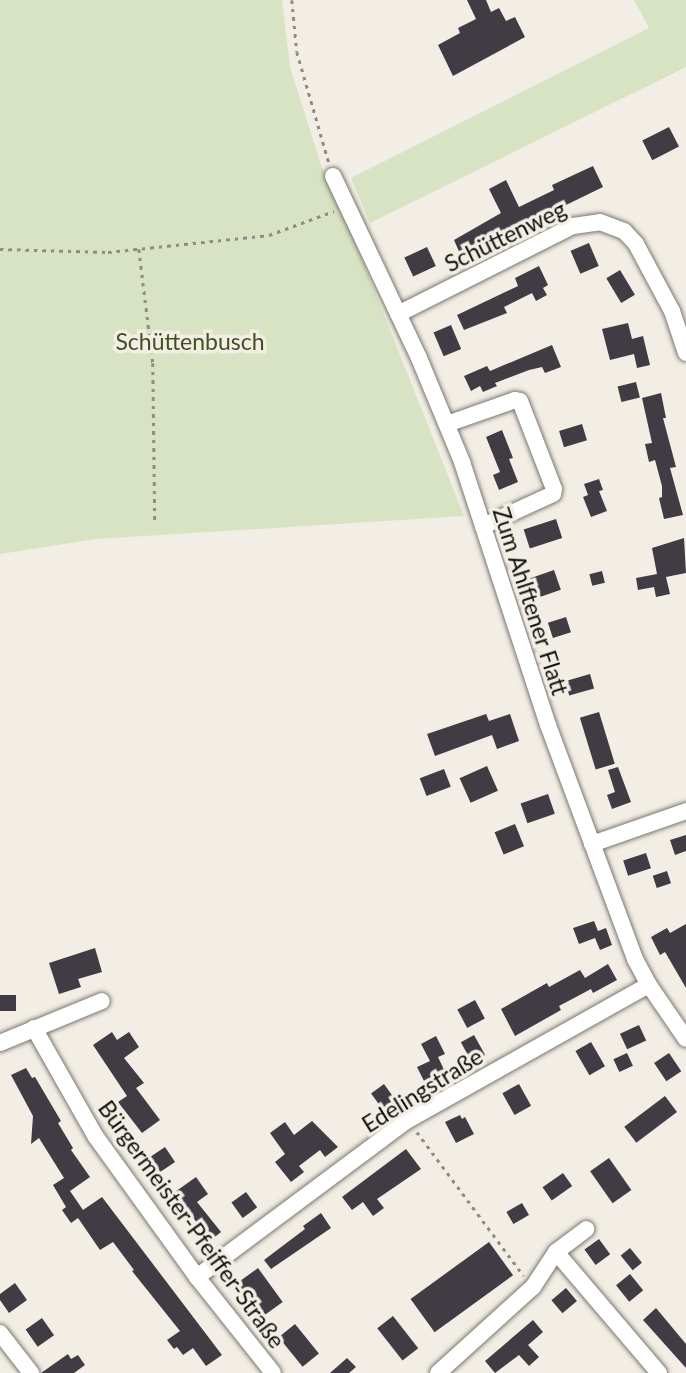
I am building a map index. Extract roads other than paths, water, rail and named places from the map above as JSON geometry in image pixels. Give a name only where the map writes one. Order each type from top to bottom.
[{"type":"street","name":"Zum Ahlftener Flatt","points":[[333,176],[447,424],[548,725],[635,958],[649,985],[686,1039]]},
{"type":"street","name":"Schüttenweg","points":[[398,314],[573,226],[600,222],[624,231],[636,244],[672,311],[686,353]]},
{"type":"street","points":[[447,424],[515,400],[520,401],[554,489],[553,494],[483,526]]},
{"type":"street","points":[[592,844],[686,811]]},
{"type":"street","name":"Edelingstraße","points":[[197,1277],[408,1119],[649,985]]},
{"type":"street","points":[[0,1042],[102,1001]]},
{"type":"street","name":"Bürgermeister-Pfeiffer-Straße","points":[[34,1028],[96,1137],[197,1277],[273,1373]]},
{"type":"street","points":[[438,1373],[533,1287],[556,1252],[586,1229]]},
{"type":"street","points":[[556,1252],[659,1373]]},
{"type":"street","points":[[0,1333],[31,1373]]},
{"type":"park label","name":"Schüttenbusch","points":[[190,341]]}]
